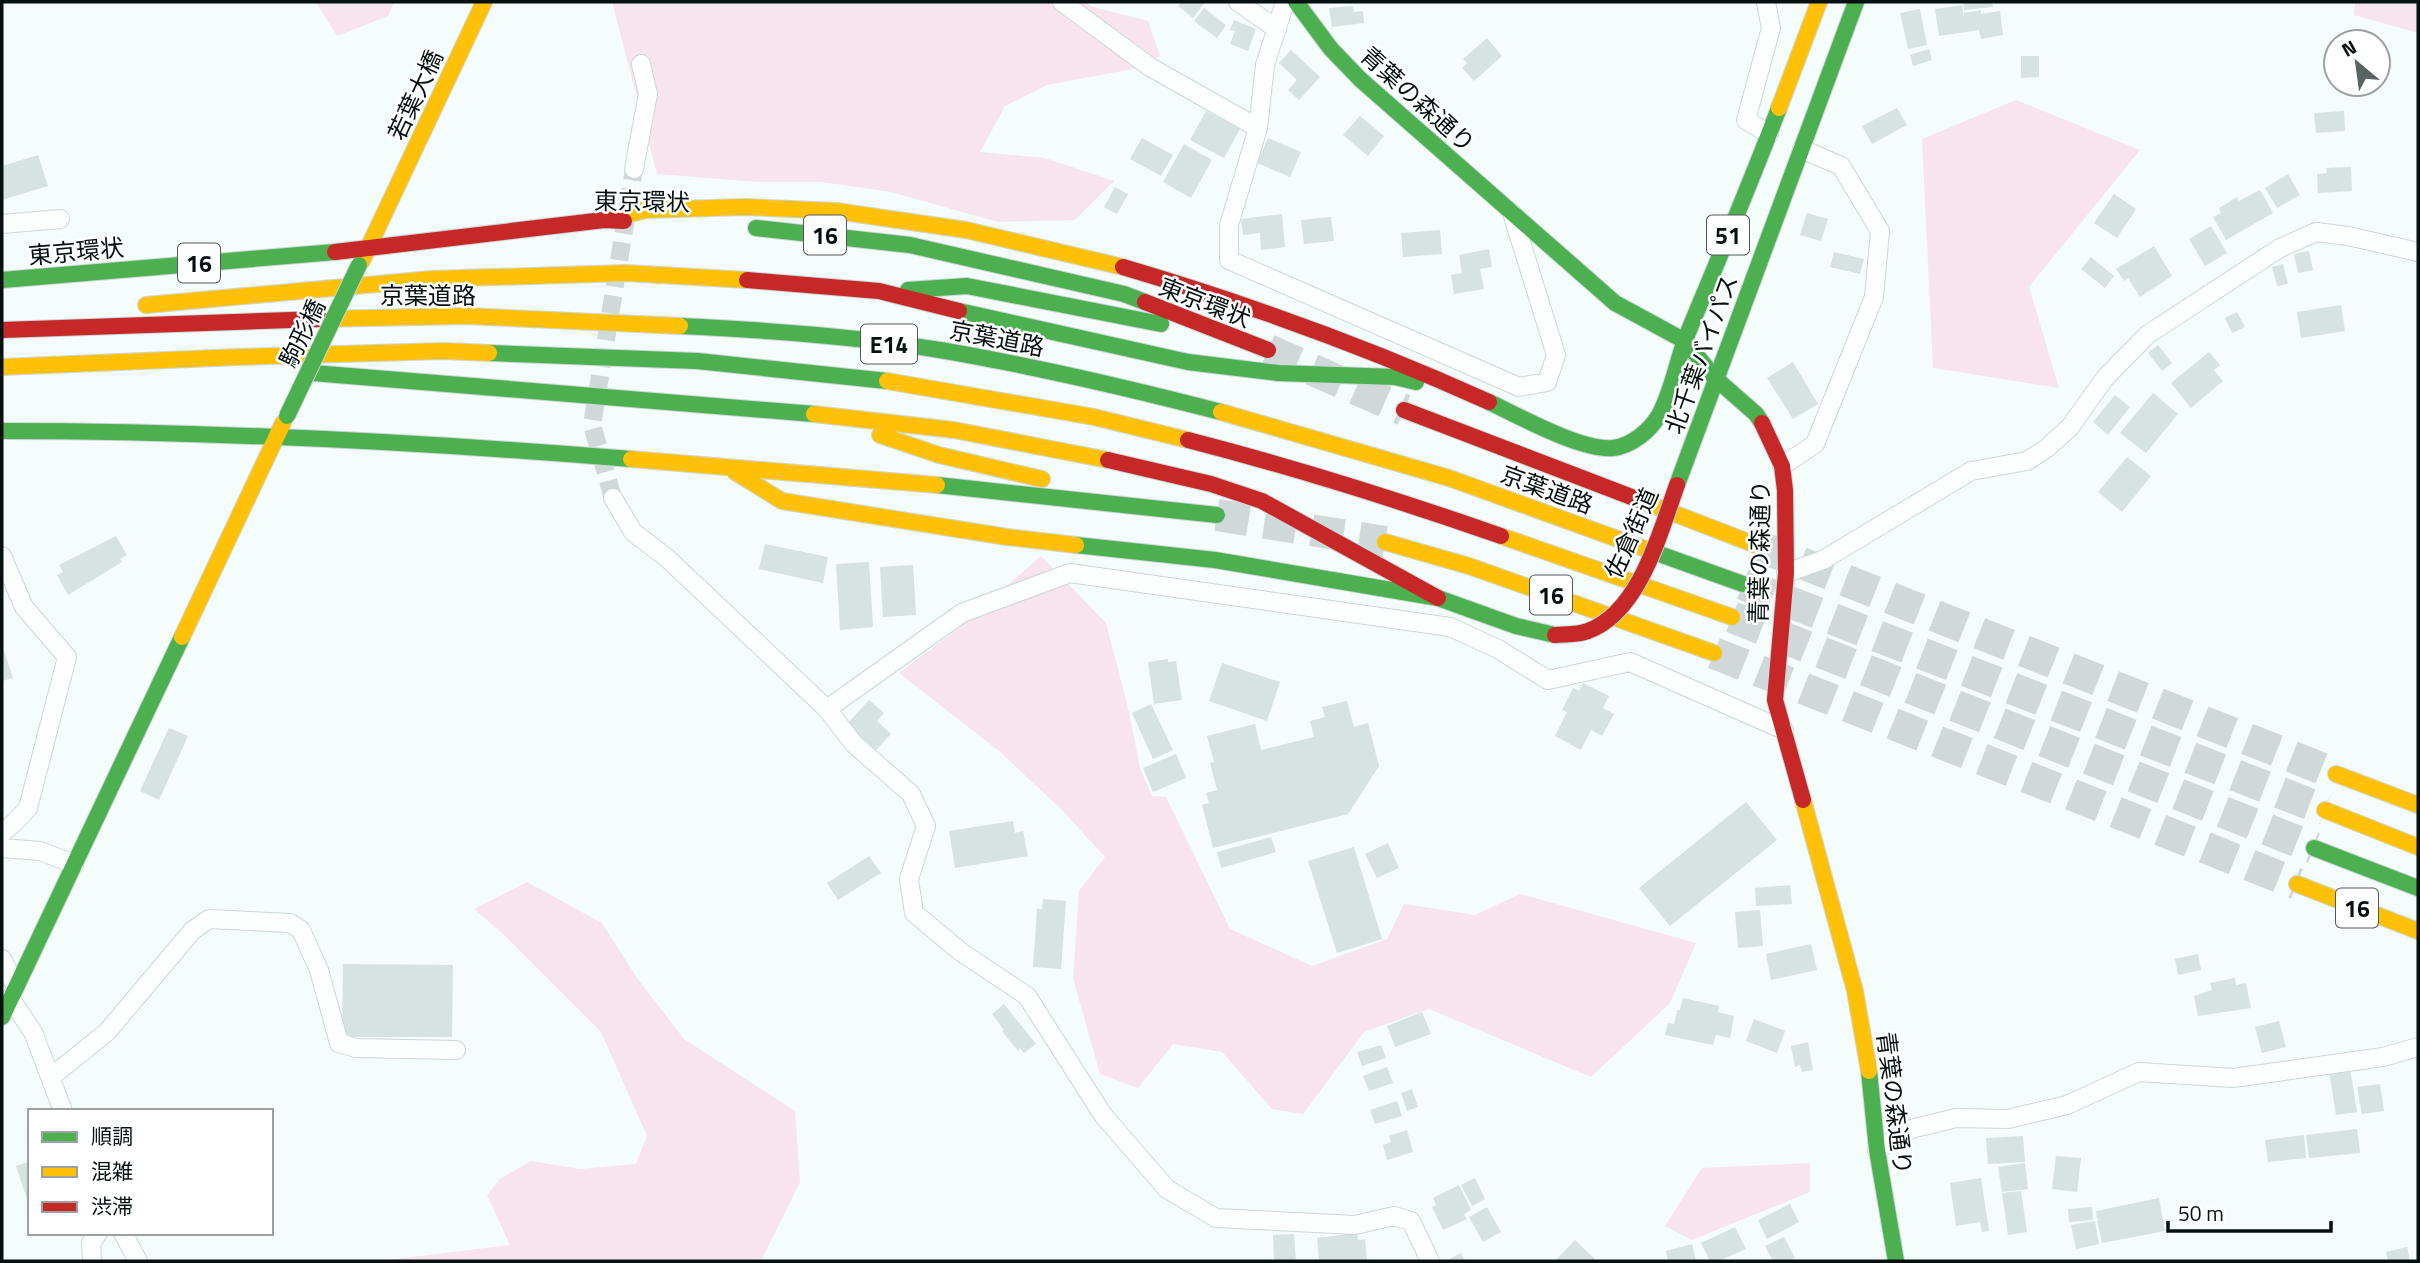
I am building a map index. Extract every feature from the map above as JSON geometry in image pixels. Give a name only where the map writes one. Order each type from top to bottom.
[{"type":"main road","name":"若葉大橋","points":[[368,248],[484,2]]},
{"type":"main road","name":"青葉の森通り","points":[[1296,2],[1331,49],[1361,80],[1615,303],[1685,341],[1715,378],[1756,414],[1770,437],[1782,466],[1785,490],[1786,573],[1775,700],[1855,992],[1867,1054],[1877,1150],[1896,1261]]},
{"type":"main road","name":"北千葉バイパス","points":[[1452,384],[1568,439],[1595,447],[1614,447],[1633,441],[1647,431],[1659,415],[1685,341],[1819,2]]},
{"type":"main road","name":"北千葉バイパス","points":[[1677,485],[1856,2]]},
{"type":"main road","points":[[604,220],[646,210],[745,207],[836,211],[966,230],[1108,263],[1215,294],[1353,343],[1452,384]]},
{"type":"main road","name":"東京環状","points":[[2,279],[368,248],[604,220],[686,225]]},
{"type":"main road","name":"東京環状","points":[[741,228],[783,230],[910,245],[1124,295],[1268,350]]},
{"type":"main road","name":"駒形橋","points":[[2,1017],[368,248]]},
{"type":"main road","points":[[124,307],[432,279],[626,273],[785,282],[879,291],[967,286],[1149,322],[1214,331]]},
{"type":"main road","points":[[879,291],[965,313],[1188,362],[1278,373],[1395,377],[1426,384],[1452,384]]},
{"type":"main road","points":[[2,321],[97,310]]},
{"type":"main road","name":"京葉道路","points":[[2,330],[466,316],[706,327],[839,337],[940,350],[1135,390],[1273,426],[1449,478],[1743,584]]},
{"type":"main road","name":"E14","points":[[2,367],[444,351],[697,361],[902,383],[1094,417],[1230,452],[1433,512],[1732,617]]},
{"type":"main road","points":[[238,357],[288,372],[761,409],[954,430],[1128,464],[1211,484],[1262,501],[1438,598]]},
{"type":"main road","points":[[1404,410],[1756,545]]},
{"type":"main road","points":[[829,417],[939,456],[1105,492],[1127,503]]},
{"type":"main road","points":[[2,431],[92,430],[277,436],[604,456],[1127,503],[1217,515]]},
{"type":"main road","points":[[728,467],[782,500],[1007,537],[1215,560],[1438,598]]},
{"type":"main road","name":"佐倉街道","points":[[1438,598],[1516,626],[1555,635],[1590,630],[1602,623],[1632,592],[1648,562],[1677,485]]},
{"type":"main road","name":"16","points":[[1385,542],[1469,566],[1714,653]]},
{"type":"main road","points":[[2336,774],[2418,805]]},
{"type":"main road","points":[[2325,810],[2418,846]]},
{"type":"main road","points":[[2314,848],[2418,888]]},
{"type":"main road","name":"16","points":[[2297,884],[2418,931]]},
{"type":"street","points":[[1062,2],[1150,67],[1258,128]]},
{"type":"street","points":[[1238,2],[1276,29]]},
{"type":"street","points":[[1286,2],[1265,65],[1258,128],[1229,225],[1229,260],[1519,387],[1547,382],[1556,355],[1512,213]]},
{"type":"street","points":[[1766,2],[1771,28],[1746,120],[1769,134]]},
{"type":"street","points":[[634,169],[648,94],[641,64]]},
{"type":"street","points":[[1782,466],[1815,443],[1874,298],[1880,231],[1841,166],[1802,149]]},
{"type":"street","points":[[2,224],[60,219]]},
{"type":"street","points":[[1786,573],[1823,560],[1971,471],[2027,461],[2048,448],[2070,427],[2105,378],[2147,335],[2280,248],[2316,232],[2348,236],[2418,252]]},
{"type":"street","points":[[613,498],[633,532],[667,558],[827,709],[854,744],[911,794],[926,826],[909,878],[914,913],[961,951],[1027,996],[1103,1115],[1167,1189],[1216,1218],[1355,1225],[1394,1216],[1411,1221],[1430,1261]]},
{"type":"street","points":[[2,556],[24,607],[67,657],[28,808],[2,833]]},
{"type":"street","points":[[827,709],[962,614],[1070,573],[1450,627],[1498,649],[1548,680],[1630,662],[1784,730]]},
{"type":"street","points":[[2,848],[40,851],[74,864]]},
{"type":"street","points":[[51,1077],[107,1032],[192,931],[209,919],[290,923],[301,930],[319,970],[339,1043],[356,1048],[456,1050]]},
{"type":"street","points":[[2,959],[13,992],[33,1032],[62,1109]]},
{"type":"street","points":[[1877,1150],[1911,1129],[1956,1118],[2008,1119],[2067,1105],[2139,1072],[2233,1078],[2383,1057],[2418,1047]]},
{"type":"street","points":[[92,1261],[91,1243],[97,1235]]},
{"type":"street","points":[[124,1235],[134,1260]]},
{"type":"shaded area","points":[[316,2],[394,2],[388,16],[337,36]]},
{"type":"shaded area","points":[[612,2],[1086,2],[1090,6],[1148,21],[1160,56],[1138,68],[1047,85],[1005,106],[980,152],[1045,158],[1114,181],[1075,220],[998,222],[891,192],[822,182],[760,182],[657,174]]},
{"type":"shaded area","points":[[2355,2],[2418,2],[2418,33],[2354,15]]},
{"type":"shaded area","points":[[2016,100],[2140,150],[2029,287],[2059,388],[1933,368],[1922,139]]},
{"type":"shaded area","points":[[1041,556],[1106,623],[1140,768],[1152,796],[1166,797],[1230,929],[1312,966],[1387,939],[1404,904],[1475,915],[1520,894],[1696,943],[1670,1003],[1591,1077],[1429,1009],[1364,1032],[1303,1114],[1272,1109],[1222,1052],[1173,1044],[1138,1088],[1100,1074],[1073,978],[1079,891],[1105,857],[1061,809],[999,751],[899,673],[955,631]]},
{"type":"shaded area","points":[[527,882],[602,923],[637,978],[684,1039],[795,1111],[800,1182],[761,1261],[380,1261],[510,1245],[487,1195],[500,1179],[531,1161],[580,1169],[636,1164],[647,1136],[601,1032],[504,935],[474,909]]},
{"type":"shaded area","points":[[1810,1163],[1810,1192],[1692,1240],[1665,1226],[1702,1168]]},
{"type":"building","points":[[1182,2],[1205,2],[1193,18],[1178,6]]},
{"type":"building","points":[[1963,2],[1992,2],[1993,7],[1964,10]]},
{"type":"building","points":[[1962,5],[1964,18],[1964,13],[2000,11],[2003,35],[1981,39],[1979,30],[1939,36],[1935,9]]},
{"type":"building","points":[[1353,6],[1354,12],[1363,11],[1364,23],[1332,27],[1329,8]]},
{"type":"building","points":[[1204,8],[1226,25],[1217,38],[1194,21]]},
{"type":"building","points":[[1920,9],[1927,45],[1908,49],[1900,13]]},
{"type":"building","points":[[1234,20],[1256,29],[1248,51],[1230,44],[1235,31],[1230,30]]},
{"type":"building","points":[[1487,38],[1502,56],[1474,81],[1462,68],[1467,63],[1463,59]]},
{"type":"building","points":[[1929,49],[1932,60],[1913,66],[1910,55]]},
{"type":"building","points":[[1291,50],[1320,77],[1299,100],[1288,90],[1297,80],[1279,63]]},
{"type":"building","points":[[2021,56],[2039,56],[2039,77],[2021,78]]},
{"type":"building","points":[[1897,108],[1907,125],[1872,144],[1862,126]]},
{"type":"building","points":[[1206,111],[1240,129],[1224,158],[1190,140]]},
{"type":"building","points":[[2344,111],[2345,131],[2316,133],[2314,113]]},
{"type":"building","points":[[1360,116],[1384,136],[1368,156],[1343,135]]},
{"type":"building","points":[[1142,138],[1173,155],[1161,176],[1130,159]]},
{"type":"building","points":[[1268,138],[1301,152],[1290,177],[1257,163]]},
{"type":"building","points":[[1184,144],[1212,160],[1191,198],[1163,182]]},
{"type":"building","points":[[38,155],[48,186],[2,200],[2,166]]},
{"type":"building","points":[[2351,167],[2352,191],[2318,193],[2317,174],[2327,173],[2326,168]]},
{"type":"building","points":[[2288,174],[2300,195],[2277,208],[2265,188]]},
{"type":"building","points":[[1115,187],[1128,194],[1117,214],[1104,207]]},
{"type":"building","points":[[2260,190],[2273,213],[2226,240],[2213,217],[2221,213],[2219,208],[2237,197],[2239,201]]},
{"type":"building","points":[[2114,194],[2136,209],[2117,238],[2094,223]]},
{"type":"building","points":[[1807,213],[1828,219],[1821,241],[1800,235]]},
{"type":"building","points":[[1282,214],[1285,247],[1261,250],[1260,233],[1243,235],[1241,219]]},
{"type":"building","points":[[1331,217],[1334,241],[1304,244],[1301,220]]},
{"type":"building","points":[[2211,226],[2227,253],[2205,266],[2189,239]]},
{"type":"building","points":[[1440,230],[1442,254],[1403,257],[1401,233]]},
{"type":"building","points":[[2154,246],[2172,276],[2140,297],[2128,278],[2124,281],[2116,269]]},
{"type":"building","points":[[1489,249],[1492,267],[1480,269],[1484,289],[1454,294],[1451,275],[1462,273],[1459,255]]},
{"type":"building","points":[[2309,251],[2313,270],[2298,273],[2294,254]]},
{"type":"building","points":[[1834,252],[1864,259],[1860,274],[1830,267]]},
{"type":"building","points":[[2091,257],[2114,276],[2105,288],[2081,269]]},
{"type":"building","points":[[2283,264],[2288,284],[2277,286],[2272,267]]},
{"type":"building","points":[[2341,305],[2345,331],[2301,338],[2297,312]]},
{"type":"building","points":[[2237,312],[2245,327],[2232,333],[2225,318]]},
{"type":"building","points":[[2158,345],[2172,363],[2162,371],[2148,353]]},
{"type":"building","points":[[2209,352],[2220,365],[2214,370],[2223,381],[2191,408],[2171,383]]},
{"type":"building","points":[[1793,362],[1818,404],[1793,419],[1767,378]]},
{"type":"building","points":[[2153,393],[2178,414],[2146,453],[2120,433]]},
{"type":"building","points":[[2115,395],[2130,407],[2108,435],[2093,422]]},
{"type":"building","points":[[2127,457],[2151,476],[2122,512],[2098,492]]},
{"type":"building","points":[[116,536],[127,555],[120,559],[122,562],[68,595],[57,575],[63,572],[59,565]]},
{"type":"building","points":[[765,544],[828,557],[823,583],[759,569]]},
{"type":"building","points":[[869,562],[873,627],[840,630],[836,564]]},
{"type":"building","points":[[913,565],[916,615],[883,617],[880,567]]},
{"type":"building","points":[[2,645],[13,678],[2,681]]},
{"type":"building","points":[[1168,659],[1168,662],[1176,661],[1182,700],[1154,704],[1148,662]]},
{"type":"building","points":[[1222,663],[1280,682],[1267,721],[1209,701]]},
{"type":"building","points":[[1583,683],[1609,696],[1603,708],[1614,714],[1602,736],[1591,730],[1581,750],[1555,736],[1567,712],[1562,710],[1573,688],[1579,691]]},
{"type":"building","points":[[869,700],[884,713],[877,721],[891,734],[876,750],[847,724]]},
{"type":"building","points":[[1347,701],[1354,727],[1368,723],[1379,766],[1348,814],[1213,848],[1202,805],[1209,803],[1206,793],[1217,790],[1210,763],[1214,762],[1207,736],[1255,724],[1261,750],[1314,737],[1310,721],[1325,717],[1322,707]]},
{"type":"building","points":[[1151,704],[1173,750],[1153,759],[1132,713]]},
{"type":"building","points":[[169,728],[188,736],[159,800],[140,791]]},
{"type":"building","points":[[1176,754],[1186,778],[1153,792],[1143,768]]},
{"type":"building","points":[[1746,802],[1777,840],[1670,926],[1639,888]]},
{"type":"building","points":[[1013,821],[1015,833],[1023,831],[1028,856],[955,868],[949,831]]},
{"type":"building","points":[[1271,837],[1276,852],[1221,868],[1217,852]]},
{"type":"building","points":[[1388,843],[1399,868],[1377,878],[1365,854]]},
{"type":"building","points":[[1354,847],[1382,939],[1337,953],[1308,861]]},
{"type":"building","points":[[869,856],[881,873],[838,900],[827,883]]},
{"type":"building","points":[[1790,885],[1792,904],[1756,906],[1755,888]]},
{"type":"building","points":[[1043,899],[1066,901],[1061,969],[1033,967],[1037,909],[1042,909]]},
{"type":"building","points":[[1760,910],[1763,946],[1738,948],[1735,912]]},
{"type":"building","points":[[1811,944],[1817,970],[1771,980],[1766,954]]},
{"type":"building","points":[[2198,954],[2201,970],[2178,975],[2175,959]]},
{"type":"building","points":[[343,964],[453,965],[452,1037],[342,1037]]},
{"type":"building","points":[[2235,978],[2236,985],[2246,983],[2251,1008],[2198,1016],[2194,996],[2212,990],[2210,983]]},
{"type":"building","points":[[1683,998],[1719,1006],[1718,1012],[1734,1016],[1730,1038],[1716,1035],[1713,1045],[1665,1035],[1668,1023],[1674,1024]]},
{"type":"building","points":[[1004,1004],[1036,1044],[1024,1053],[1020,1048],[1018,1051],[992,1014]]},
{"type":"building","points":[[1422,1012],[1431,1034],[1395,1047],[1387,1026]]},
{"type":"building","points":[[1754,1019],[1785,1031],[1777,1053],[1746,1041]]},
{"type":"building","points":[[2279,1021],[2286,1047],[2262,1053],[2255,1027]]},
{"type":"building","points":[[1808,1042],[1813,1070],[1802,1072],[1800,1065],[1795,1067],[1791,1046]]},
{"type":"building","points":[[1381,1045],[1386,1058],[1362,1066],[1357,1052]]},
{"type":"building","points":[[1387,1067],[1393,1083],[1369,1091],[1363,1076]]},
{"type":"building","points":[[2350,1068],[2357,1112],[2336,1115],[2329,1071]]},
{"type":"building","points":[[2380,1084],[2384,1111],[2362,1114],[2357,1087]]},
{"type":"building","points":[[1412,1089],[1418,1107],[1407,1111],[1401,1093]]},
{"type":"building","points":[[1397,1101],[1402,1116],[1375,1124],[1370,1110]]},
{"type":"building","points":[[2357,1129],[2360,1153],[2309,1158],[2306,1135]]},
{"type":"building","points":[[1407,1130],[1413,1152],[1387,1160],[1383,1145],[1391,1142],[1389,1136]]},
{"type":"building","points":[[2304,1135],[2306,1158],[2268,1162],[2265,1140]]},
{"type":"building","points":[[2023,1136],[2025,1162],[1988,1164],[1986,1138]]},
{"type":"building","points":[[2056,1156],[2081,1158],[2077,1192],[2052,1189]]},
{"type":"building","points":[[28,1162],[28,1202],[16,1166]]},
{"type":"building","points":[[2025,1163],[2028,1189],[2002,1192],[1998,1167]]},
{"type":"building","points":[[1475,1178],[1485,1199],[1472,1206],[1461,1185]]},
{"type":"building","points":[[1981,1178],[1989,1231],[1982,1232],[1980,1222],[1956,1226],[1950,1183]]},
{"type":"building","points":[[1459,1185],[1471,1210],[1464,1214],[1467,1219],[1443,1230],[1432,1207],[1436,1205],[1433,1198]]},
{"type":"building","points":[[2021,1191],[2027,1232],[2008,1235],[2002,1193]]},
{"type":"building","points":[[2159,1198],[2165,1231],[2102,1243],[2097,1220],[2100,1219],[2097,1219],[2096,1211]]},
{"type":"building","points":[[1790,1204],[1799,1222],[1767,1239],[1758,1220]]},
{"type":"building","points":[[1487,1207],[1501,1232],[1483,1242],[1469,1217]]},
{"type":"building","points":[[2092,1207],[2093,1220],[2069,1222],[2068,1209]]},
{"type":"building","points":[[2095,1221],[2099,1244],[2076,1249],[2071,1225]]},
{"type":"building","points":[[1735,1227],[1746,1249],[1719,1261],[1710,1261],[1701,1243]]},
{"type":"building","points":[[1357,1233],[1358,1240],[1365,1239],[1367,1261],[1319,1261],[1317,1238]]},
{"type":"building","points":[[1294,1234],[1296,1261],[1274,1261],[1273,1235]]},
{"type":"building","points":[[1784,1237],[1795,1258],[1789,1261],[1773,1261],[1765,1246]]},
{"type":"building","points":[[1575,1240],[1597,1261],[1555,1261]]},
{"type":"building","points":[[1692,1244],[1696,1261],[1668,1261],[1666,1251]]},
{"type":"building","points":[[2407,1247],[2410,1261],[2388,1261],[2386,1252]]},
{"type":"building","points":[[1461,1253],[1465,1261],[1446,1261]]},
{"type":"tunnel","points":[[613,498],[592,425],[634,169]]},
{"type":"tunnel","points":[[1268,350],[1404,410]]},
{"type":"tunnel","points":[[1217,515],[1385,542]]},
{"type":"tunnel","points":[[1756,545],[2336,774]]},
{"type":"tunnel","points":[[1743,584],[2325,810]]},
{"type":"tunnel","points":[[1732,617],[2314,848]]},
{"type":"tunnel","points":[[1714,653],[2297,884]]},
{"type":"traffic: fast","points":[[1296,2],[1331,49],[1361,80],[1615,303],[1685,341],[1715,378],[1756,414],[1762,423]]},
{"type":"traffic: fast","points":[[1677,485],[1856,2]]},
{"type":"traffic: fast","points":[[1489,402],[1550,431],[1600,447],[1613,448],[1627,444],[1651,427],[1667,396],[1687,335],[1779,108]]},
{"type":"traffic: fast","points":[[756,228],[910,245],[1124,294],[1145,302]]},
{"type":"traffic: fast","points":[[2,280],[335,252]]},
{"type":"traffic: fast","points":[[287,416],[359,265]]},
{"type":"traffic: fast","points":[[908,290],[967,286],[1161,324]]},
{"type":"traffic: fast","points":[[959,311],[1188,362],[1278,373],[1395,377],[1416,382]]},
{"type":"traffic: fast","points":[[680,326],[811,334],[940,350],[1081,378],[1221,412]]},
{"type":"traffic: fast","points":[[489,353],[697,361],[887,381]]},
{"type":"traffic: fast","points":[[313,373],[814,414]]},
{"type":"traffic: fast","points":[[2,431],[317,439],[631,459]]},
{"type":"traffic: fast","points":[[937,485],[1217,515]]},
{"type":"traffic: fast","points":[[1076,545],[1215,560],[1438,598],[1516,626],[1555,635]]},
{"type":"traffic: fast","points":[[1651,551],[1743,584]]},
{"type":"traffic: fast","points":[[2,1017],[182,637]]},
{"type":"traffic: fast","points":[[2314,848],[2418,888]]},
{"type":"traffic: fast","points":[[1869,1071],[1877,1150],[1896,1261]]},
{"type":"traffic: slow","points":[[362,261],[484,2]]},
{"type":"traffic: slow","points":[[1779,108],[1819,2]]},
{"type":"traffic: slow","points":[[604,220],[646,210],[745,207],[836,211],[966,230],[1123,267]]},
{"type":"traffic: slow","points":[[146,305],[432,279],[626,273],[747,280]]},
{"type":"traffic: slow","points":[[320,319],[466,316],[680,326]]},
{"type":"traffic: slow","points":[[2,367],[444,351],[489,353]]},
{"type":"traffic: slow","points":[[887,381],[1094,417],[1188,440]]},
{"type":"traffic: slow","points":[[1221,412],[1449,478],[1651,551]]},
{"type":"traffic: slow","points":[[814,414],[954,430],[1108,460]]},
{"type":"traffic: slow","points":[[182,637],[283,423]]},
{"type":"traffic: slow","points":[[880,435],[939,455],[1042,479]]},
{"type":"traffic: slow","points":[[631,459],[937,485]]},
{"type":"traffic: slow","points":[[735,472],[782,501],[1007,537],[1076,545]]},
{"type":"traffic: slow","points":[[1642,501],[1756,545]]},
{"type":"traffic: slow","points":[[1501,536],[1732,617]]},
{"type":"traffic: slow","points":[[1385,542],[1469,566],[1714,653]]},
{"type":"traffic: slow","points":[[2336,774],[2418,805]]},
{"type":"traffic: slow","points":[[1803,800],[1855,991],[1869,1071]]},
{"type":"traffic: slow","points":[[2325,810],[2418,847]]},
{"type":"traffic: slow","points":[[2297,884],[2418,931]]},
{"type":"traffic: jam","points":[[335,252],[604,220],[624,221]]},
{"type":"traffic: jam","points":[[1123,267],[1308,328],[1489,402]]},
{"type":"traffic: jam","points":[[747,280],[879,291],[959,311]]},
{"type":"traffic: jam","points":[[1145,302],[1268,350]]},
{"type":"traffic: jam","points":[[2,330],[320,319]]},
{"type":"traffic: jam","points":[[1404,410],[1642,501]]},
{"type":"traffic: jam","points":[[1762,423],[1782,466],[1785,490],[1786,573],[1775,700],[1803,800]]},
{"type":"traffic: jam","points":[[1188,440],[1267,461],[1501,536]]},
{"type":"traffic: jam","points":[[1108,460],[1211,484],[1262,501],[1438,598]]},
{"type":"traffic: jam","points":[[1555,635],[1588,631],[1606,621],[1621,607],[1646,568],[1677,485]]}]
